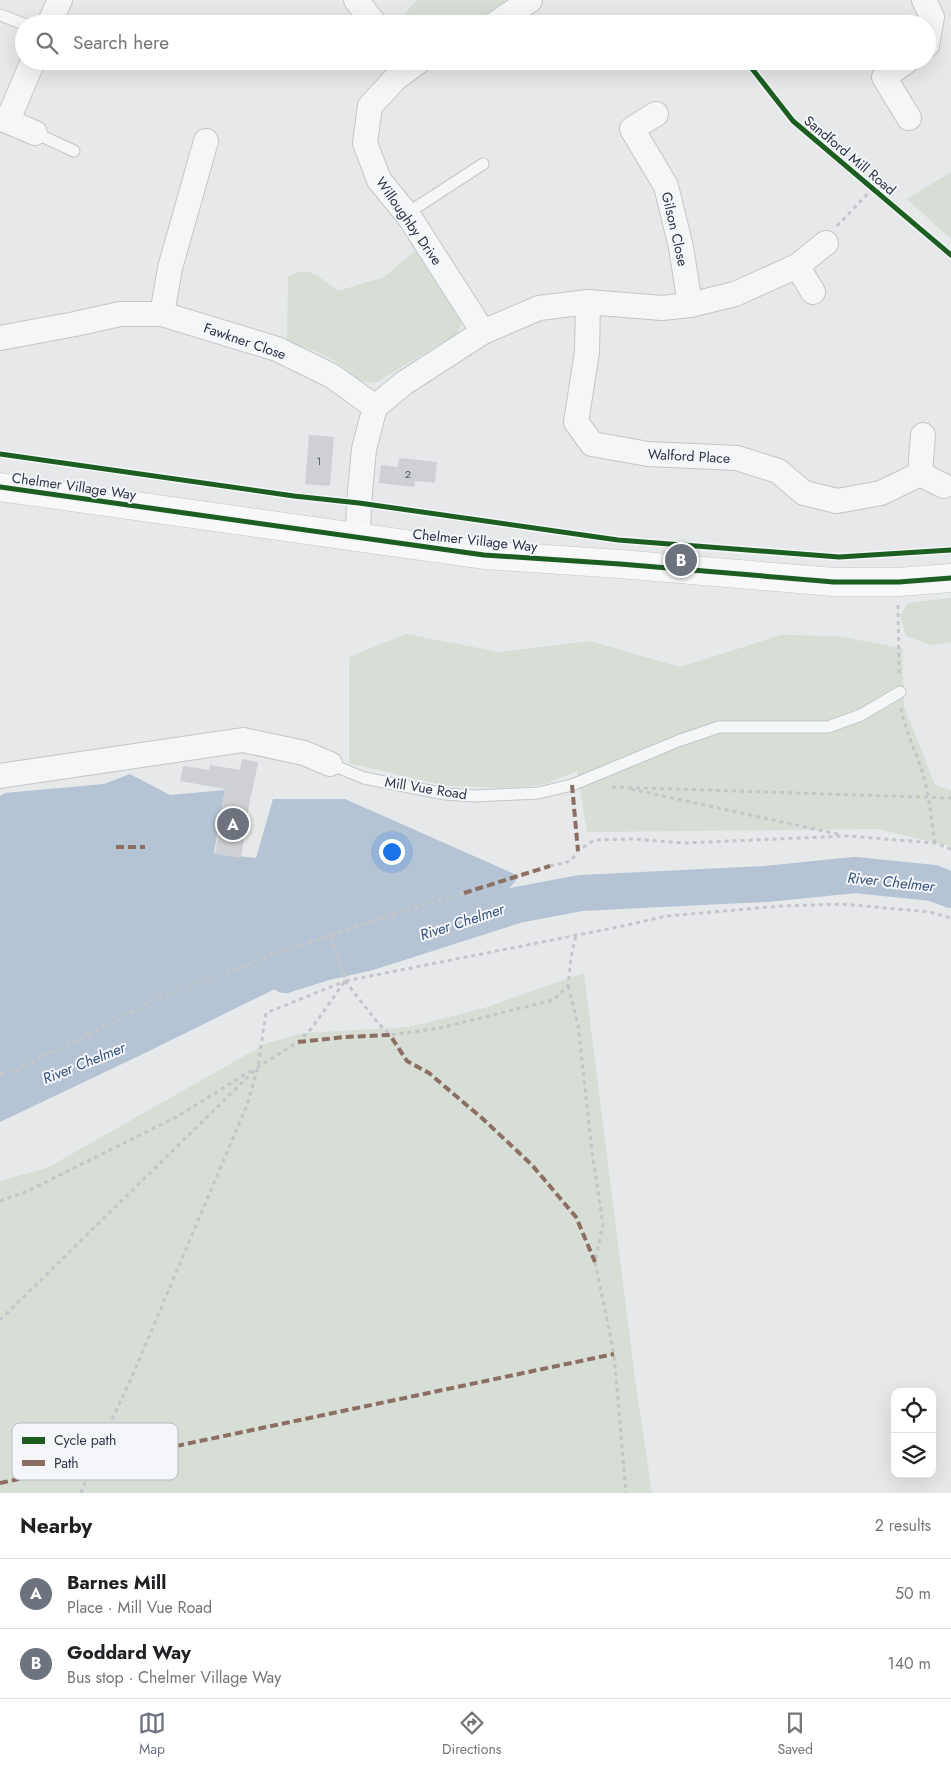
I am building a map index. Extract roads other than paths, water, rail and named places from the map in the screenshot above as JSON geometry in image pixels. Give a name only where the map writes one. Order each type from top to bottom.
[{"type":"street","points":[[53,15],[60,0]]},
{"type":"street","points":[[356,0],[368,15]]},
{"type":"street","points":[[508,15],[530,0]]},
{"type":"street","points":[[924,0],[931,15]]},
{"type":"street","points":[[28,70],[4,119],[35,133]]},
{"type":"street","name":"Willoughby Drive","points":[[404,70],[370,106],[365,143],[379,180],[406,214],[482,332]]},
{"type":"street","points":[[894,70],[884,77],[908,118]]},
{"type":"street","name":"Gilson Close","points":[[656,114],[632,129],[666,186],[681,247],[690,305]]},
{"type":"street","points":[[162,314],[170,268],[206,141]]},
{"type":"street","points":[[358,537],[364,449],[375,407],[404,383],[482,332],[539,308],[588,302],[662,308],[690,305],[735,294],[797,266],[826,243]]},
{"type":"street","points":[[797,266],[813,292]]},
{"type":"street","name":"Walford Place","points":[[588,302],[586,352],[576,422],[592,444],[648,454],[737,458],[778,472],[804,493],[837,501],[881,493],[920,474]]},
{"type":"street","name":"Fawkner Close","points":[[0,338],[120,314],[162,314],[278,349],[332,376],[375,407]]},
{"type":"street","points":[[923,435],[920,474],[944,486]]},
{"type":"street","name":"Chelmer Village Way","points":[[0,487],[484,555],[834,582],[899,582],[951,578]]},
{"type":"street","name":"Mill Vue Road","points":[[0,776],[243,740],[304,753],[330,764]]},
{"type":"lane","points":[[0,15],[15,21]]},
{"type":"lane","points":[[35,133],[74,151]]},
{"type":"lane","points":[[406,214],[483,164]]},
{"type":"lane","name":"Mill Vue Road","points":[[330,764],[364,778],[445,794],[475,796],[538,793],[572,785],[719,727],[828,727],[861,715],[900,692]]},
{"type":"water","points":[[130,774],[170,795],[225,790],[214,853],[256,858],[273,799],[345,799],[519,876],[490,913],[363,946],[325,964],[329,969],[291,981],[0,1122],[0,796],[5,793],[104,784]]},
{"type":"waterway","name":"River Chelmer","points":[[285,975],[323,963],[367,953],[517,905],[581,893],[766,884],[855,875],[933,883],[951,890]]},
{"type":"waterway","points":[[496,895],[517,905]]},
{"type":"place","name":"Goddard Way","points":[[681,560]]},
{"type":"place","name":"Barnes Mill","points":[[233,824]]}]
